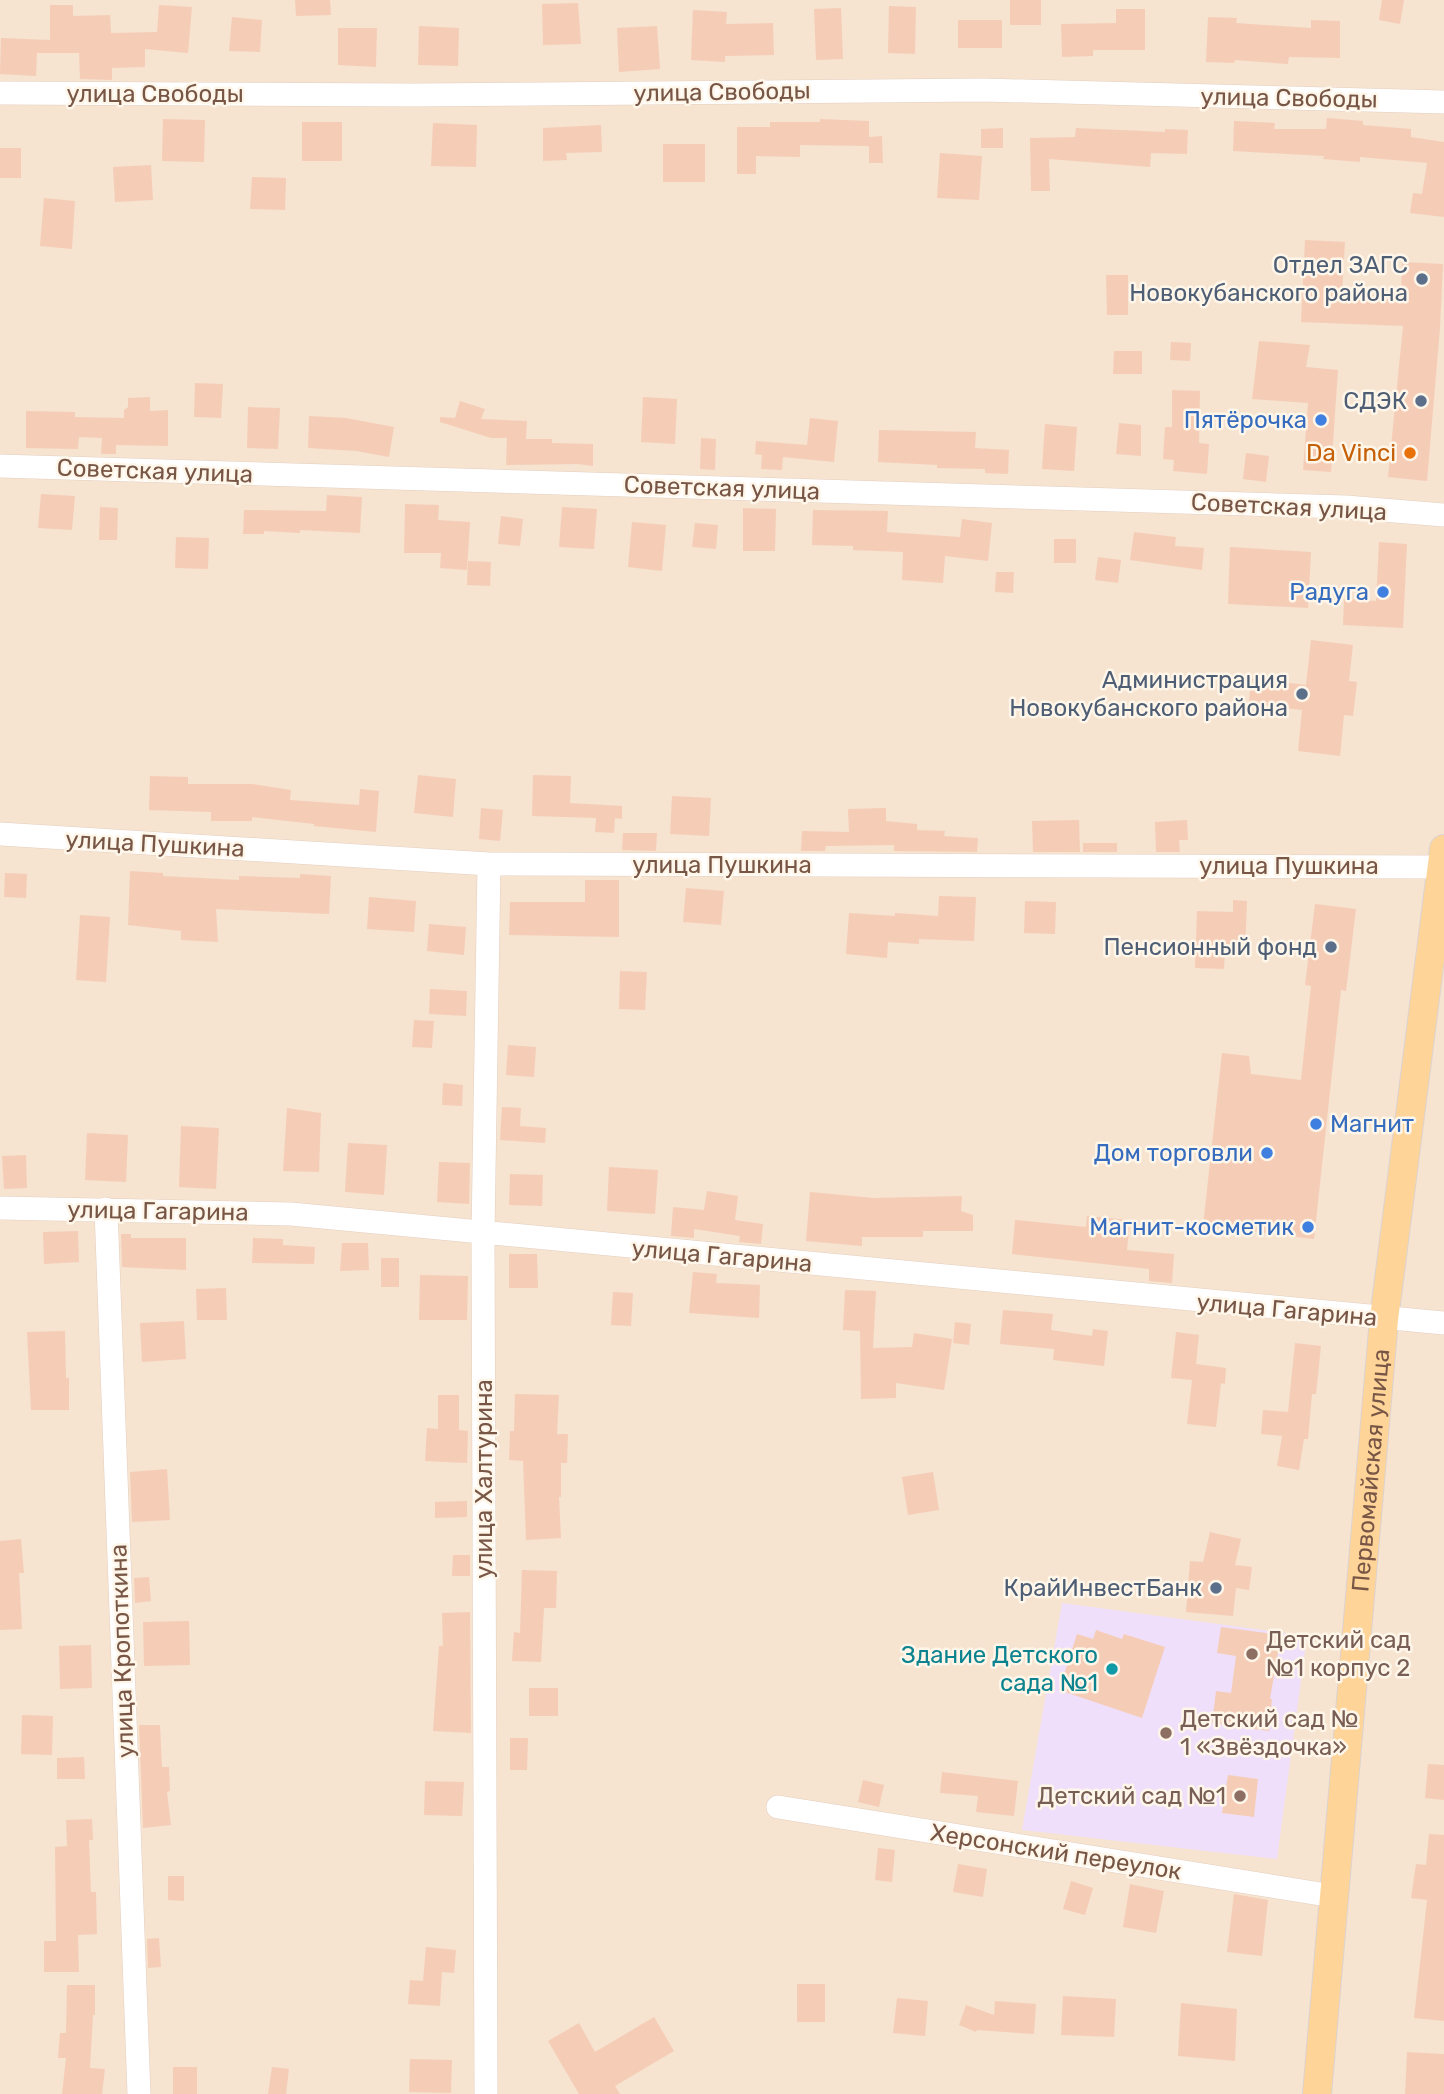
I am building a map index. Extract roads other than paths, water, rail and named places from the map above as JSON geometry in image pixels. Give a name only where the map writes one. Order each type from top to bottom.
[{"type":"main road","name":"Первомайская улица","points":[[1317,2094],[1384,1319],[1443,861]]},
{"type":"street","name":"улица Свободы","points":[[0,93],[415,95],[983,90],[1444,102]]},
{"type":"street","name":"Советская улица","points":[[0,466],[1346,507],[1444,514]]},
{"type":"street","name":"улица Пушкина","points":[[0,834],[489,864],[1443,861]]},
{"type":"street","name":"улица Халтурина","points":[[486,2094],[483,1234],[489,864]]},
{"type":"street","name":"улица Гагарина","points":[[0,1208],[291,1214],[1444,1323]]},
{"type":"street","name":"улица Кропоткина","points":[[106,1209],[139,2094]]},
{"type":"street","name":"Херсонский переулок","points":[[778,1807],[1333,1896]]},
{"type":"place","name":"Отдел ЗАГС Новокубанского района","points":[[1422,279]]},
{"type":"place","name":"СДЭК","points":[[1421,401]]},
{"type":"place","name":"Пятёрочка","points":[[1321,420]]},
{"type":"place","name":"Da Vinci","points":[[1410,453]]},
{"type":"place","name":"Радуга","points":[[1383,592]]},
{"type":"place","name":"Администрация Новокубанского района","points":[[1302,694]]},
{"type":"place","name":"Пенсионный фонд","points":[[1331,947]]},
{"type":"place","name":"Магнит","points":[[1316,1124]]},
{"type":"place","name":"Дом торговли","points":[[1267,1153]]},
{"type":"place","name":"Магнит-косметик","points":[[1308,1227]]},
{"type":"place","name":"КрайИнвестБанк","points":[[1216,1588]]},
{"type":"place","name":"Детский сад №1 корпус 2","points":[[1252,1654]]},
{"type":"place","name":"Здание Детского сада №1","points":[[1112,1669]]},
{"type":"place","name":"Детский сад № 1 «Звёздочка»","points":[[1166,1733]]},
{"type":"place","name":"Детский сад №1","points":[[1240,1796]]}]
